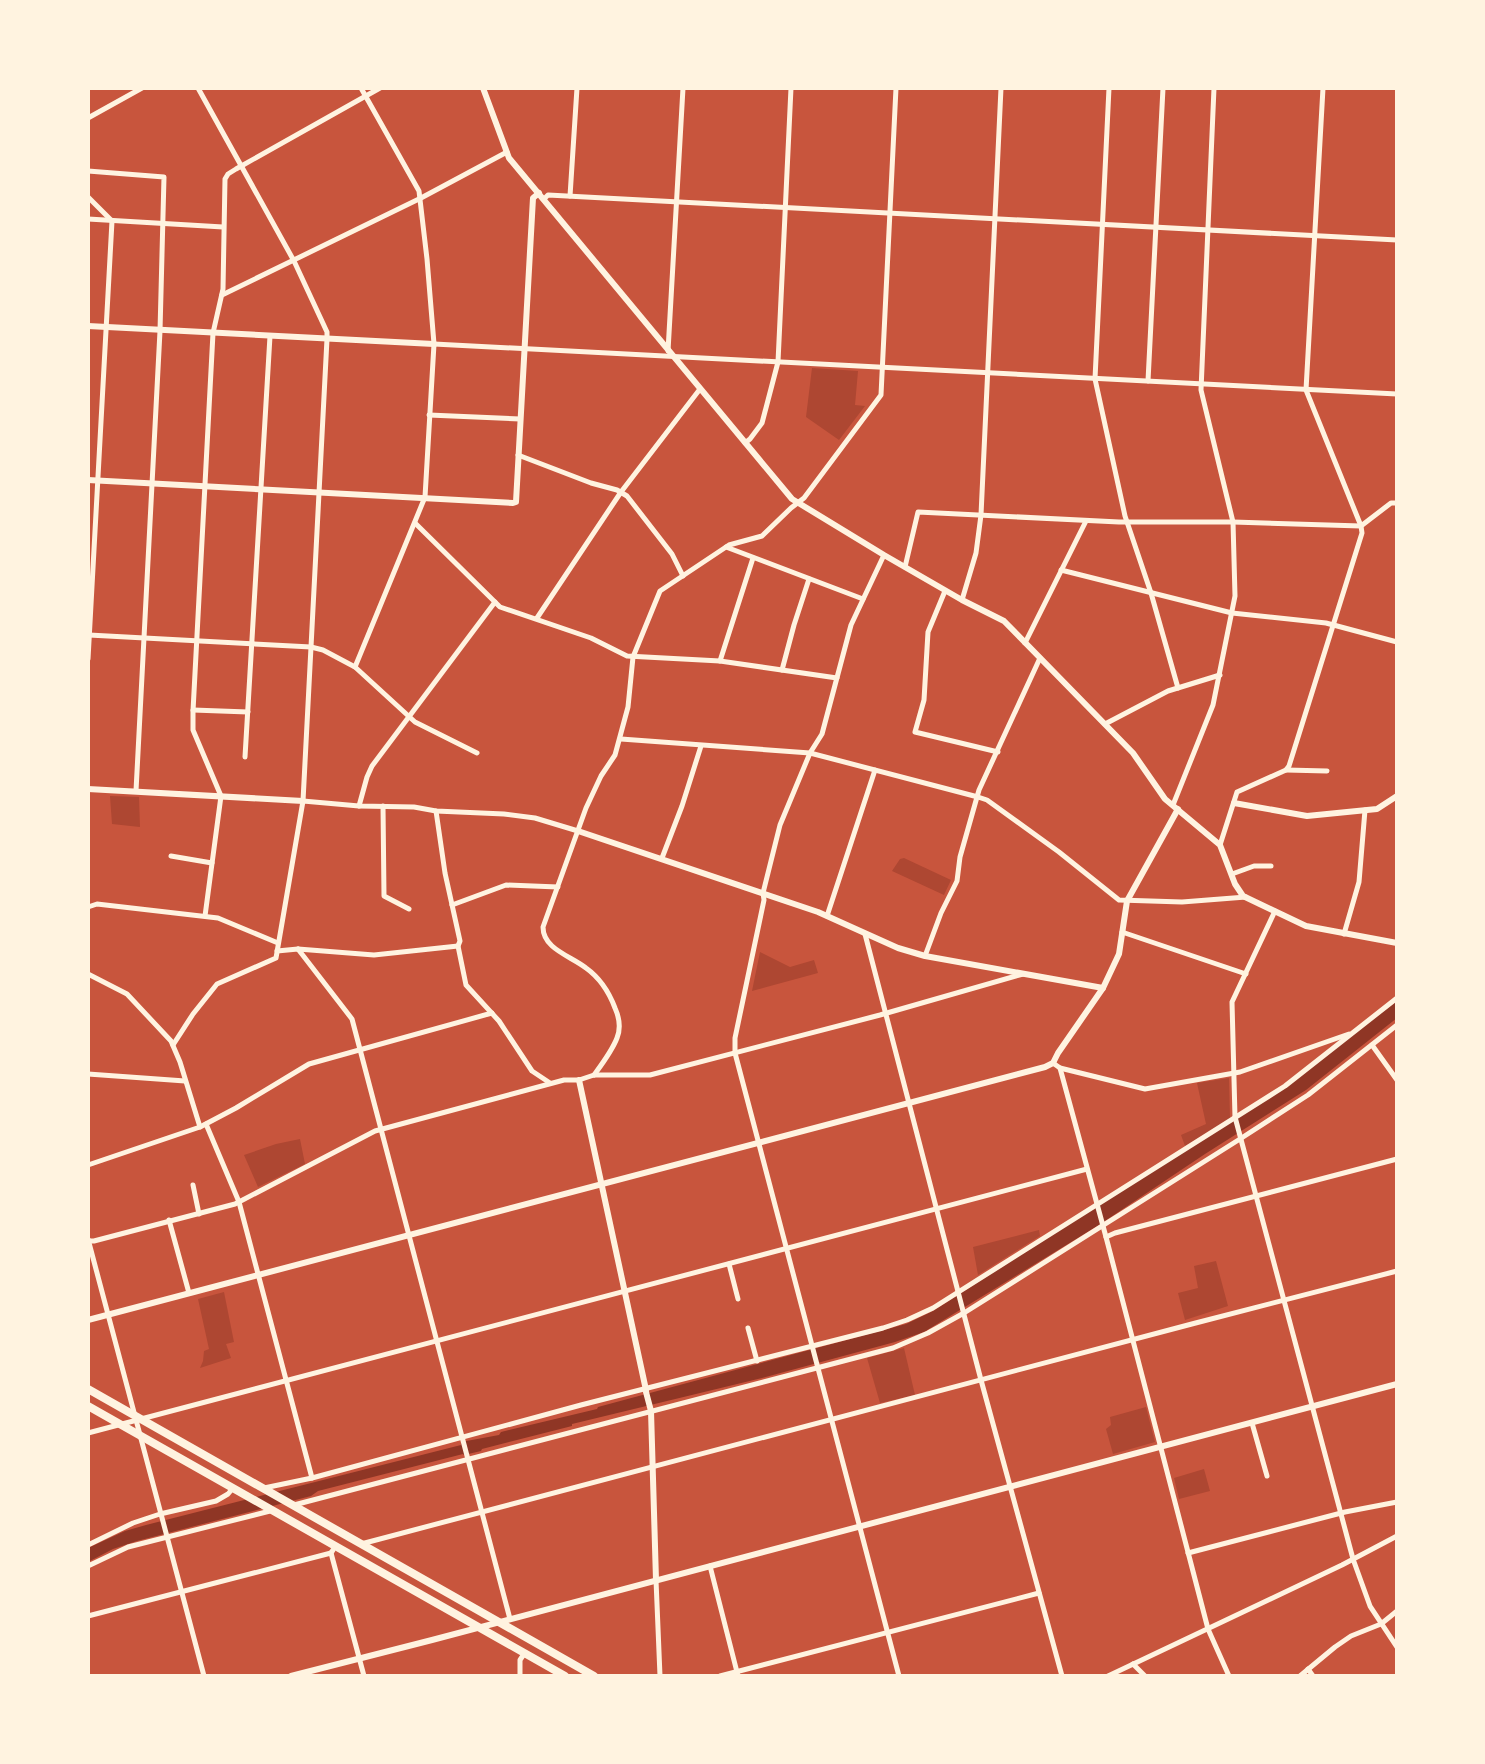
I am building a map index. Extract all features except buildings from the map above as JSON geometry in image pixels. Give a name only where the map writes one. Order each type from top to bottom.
[{"type":"highway","points":[[88,1389],[594,1676]]},
{"type":"highway","points":[[88,1406],[270,1509],[333,1550],[565,1676]]},
{"type":"street","points":[[88,118],[142,88]]},
{"type":"street","points":[[173,1045],[217,984],[276,958],[303,801],[327,339],[327,332],[294,261],[198,88]]},
{"type":"street","points":[[355,667],[425,497],[434,344],[421,198],[361,88]]},
{"type":"street","points":[[205,916],[221,796],[193,730],[193,710],[213,333],[223,289],[225,179],[240,166],[380,88]]},
{"type":"street","points":[[483,88],[509,158],[797,503],[945,591],[1004,621],[1133,753],[1163,796],[1220,845],[1239,891],[1246,897],[1306,926],[1397,943]]},
{"type":"street","points":[[570,196],[577,88]]},
{"type":"street","points":[[671,354],[683,88]]},
{"type":"street","points":[[745,443],[762,423],[778,362],[791,88]]},
{"type":"street","points":[[594,1075],[617,1040],[619,1021],[607,989],[587,968],[551,945],[543,927],[586,808],[621,739],[633,657],[660,591],[726,547],[762,536],[804,498],[881,395],[896,88]]},
{"type":"street","points":[[962,600],[976,553],[981,515],[1001,88]]},
{"type":"street","points":[[1109,88],[1096,392],[1127,522],[1178,688]]},
{"type":"street","points":[[1148,381],[1163,88]]},
{"type":"street","points":[[88,1320],[1053,1063],[1103,988],[1119,954],[1127,901],[1175,807],[1213,705],[1235,596],[1233,522],[1201,384],[1214,88]]},
{"type":"street","points":[[1286,770],[1362,533],[1306,390],[1323,88]]},
{"type":"street","points":[[221,295],[421,198],[507,152]]},
{"type":"street","points":[[88,171],[164,177],[160,331],[136,791]]},
{"type":"street","points":[[88,480],[516,502],[533,198],[542,196],[1397,240]]},
{"type":"street","points":[[88,197],[112,221],[88,659]]},
{"type":"street","points":[[88,219],[223,227]]},
{"type":"street","points":[[88,326],[1397,394]]},
{"type":"street","points":[[245,757],[270,336]]},
{"type":"street","points":[[537,618],[621,492],[700,389]]},
{"type":"street","points":[[429,415],[520,419]]},
{"type":"street","points":[[518,455],[627,496],[672,554],[683,576]]},
{"type":"street","points":[[905,567],[918,512],[1086,521],[1361,526],[1391,503],[1397,503]]},
{"type":"street","points":[[1025,643],[1086,521]]},
{"type":"street","points":[[415,523],[500,607],[591,638],[627,656],[720,661],[837,678]]},
{"type":"street","points":[[726,547],[863,599]]},
{"type":"street","points":[[884,555],[851,625],[822,734],[810,753],[780,825],[763,893],[735,1038],[735,1053],[899,1676]]},
{"type":"street","points":[[720,661],[753,558]]},
{"type":"street","points":[[1061,570],[1232,613],[1333,625],[1397,642]]},
{"type":"street","points":[[782,670],[809,579]]},
{"type":"street","points":[[945,591],[928,632],[924,700],[915,732],[998,752]]},
{"type":"street","points":[[359,806],[372,766],[495,602]]},
{"type":"street","points":[[89,635],[323,650],[355,667],[415,722],[477,753]]},
{"type":"street","points":[[925,956],[957,881],[960,857],[978,797],[1040,658]]},
{"type":"street","points":[[1105,724],[1168,691],[1220,675]]},
{"type":"street","points":[[193,710],[248,712]]},
{"type":"street","points":[[621,739],[810,753],[978,797],[987,800],[1059,852],[1119,900],[1182,902],[1246,897]]},
{"type":"street","points":[[662,858],[701,746]]},
{"type":"street","points":[[827,916],[875,770]]},
{"type":"street","points":[[1220,845],[1237,792],[1286,770],[1327,771]]},
{"type":"street","points":[[88,789],[414,807],[535,818],[763,893],[827,916],[898,948],[925,956],[1103,988]]},
{"type":"street","points":[[1234,803],[1304,816],[1380,809],[1397,796]]},
{"type":"street","points":[[383,806],[384,896],[409,909]]},
{"type":"street","points":[[1344,934],[1359,882],[1365,810]]},
{"type":"street","points":[[436,811],[466,985],[492,1013],[532,1071],[551,1084]]},
{"type":"street","points":[[171,856],[212,863]]},
{"type":"street","points":[[1232,874],[1254,866],[1271,866]]},
{"type":"street","points":[[452,905],[506,885],[558,887]]},
{"type":"street","points":[[88,907],[97,904],[205,916],[231,922],[278,943]]},
{"type":"street","points":[[1275,911],[1232,1002],[1235,1118],[1353,1559],[1370,1606],[1397,1647]]},
{"type":"street","points":[[1122,932],[1246,974]]},
{"type":"street","points":[[865,934],[1062,1676]]},
{"type":"street","points":[[277,951],[298,949],[374,955],[458,946]]},
{"type":"street","points":[[298,949],[352,1018],[510,1619]]},
{"type":"street","points":[[88,974],[127,994],[173,1045],[203,1125],[239,1202],[312,1478]]},
{"type":"street","points":[[204,1676],[88,1240],[94,1241],[239,1202],[381,1129],[564,1080],[579,1080],[594,1075],[650,1075],[1024,974]]},
{"type":"street","points":[[266,1490],[907,1320],[958,1293],[1285,1086],[1397,998]]},
{"type":"street","points":[[88,1165],[203,1125],[309,1064],[492,1013]]},
{"type":"street","points":[[290,1504],[893,1348],[928,1333],[1308,1095],[1397,1025]]},
{"type":"street","points":[[1053,1063],[1060,1068],[1145,1089],[1234,1074],[1354,1032]]},
{"type":"street","points":[[1372,1045],[1397,1080]]},
{"type":"street","points":[[1060,1068],[1208,1629],[1229,1676]]},
{"type":"street","points":[[88,1074],[185,1081]]},
{"type":"street","points":[[579,1080],[650,1409],[660,1676]]},
{"type":"street","points":[[1106,1237],[1397,1159]]},
{"type":"street","points":[[88,1433],[1087,1169]]},
{"type":"street","points":[[193,1185],[199,1214]]},
{"type":"street","points":[[169,1220],[189,1293]]},
{"type":"street","points":[[729,1264],[738,1299]]},
{"type":"street","points":[[360,1544],[1397,1271]]},
{"type":"street","points":[[748,1328],[757,1361]]},
{"type":"street","points":[[291,1676],[656,1580],[859,1522],[1010,1487],[1397,1384]]},
{"type":"street","points":[[1252,1423],[1267,1476]]},
{"type":"street","points":[[88,1545],[119,1529],[216,1501],[233,1488]]},
{"type":"street","points":[[1188,1553],[1340,1513],[1397,1502]]},
{"type":"street","points":[[88,1566],[119,1550],[270,1509]]},
{"type":"street","points":[[1108,1676],[1397,1537]]},
{"type":"street","points":[[88,1616],[333,1550],[364,1676]]},
{"type":"street","points":[[709,1565],[738,1674]]},
{"type":"street","points":[[720,1676],[738,1674],[1039,1593]]},
{"type":"street","points":[[1300,1676],[1351,1636],[1381,1624],[1397,1611]]},
{"type":"street","points":[[520,1676],[520,1660],[524,1653]]},
{"type":"street","points":[[1133,1664],[1145,1676]]},
{"type":"street","points":[[1308,1669],[1313,1676]]},
{"type":"shaded area","points":[[812,368],[858,371],[855,405],[865,406],[839,440],[806,417]]},
{"type":"shaded area","points":[[110,796],[139,797],[140,827],[112,824]]},
{"type":"shaded area","points":[[904,858],[951,880],[944,895],[892,871]]},
{"type":"shaded area","points":[[760,952],[790,967],[814,960],[818,973],[752,991]]},
{"type":"shaded area","points":[[1397,1001],[1397,1018],[1306,1090],[1099,1225],[924,1332],[762,1378],[318,1491],[311,1496],[137,1541],[88,1562],[88,1548],[125,1531],[461,1445],[461,1442],[499,1435],[906,1324],[933,1311],[1285,1086]]},
{"type":"shaded area","points":[[1229,1078],[1230,1119],[1185,1146],[1181,1135],[1206,1124],[1197,1083]]},
{"type":"shaded area","points":[[300,1139],[305,1164],[258,1187],[244,1155]]},
{"type":"shaded area","points":[[1039,1230],[1040,1236],[978,1275],[973,1247]]},
{"type":"shaded area","points":[[1216,1261],[1228,1306],[1185,1320],[1178,1293],[1198,1288],[1194,1266]]},
{"type":"shaded area","points":[[224,1292],[234,1342],[226,1344],[231,1358],[200,1368],[204,1351],[209,1349],[198,1299]]},
{"type":"shaded area","points":[[904,1348],[915,1395],[880,1403],[867,1358]]},
{"type":"shaded area","points":[[1146,1407],[1155,1442],[1113,1454],[1106,1429],[1111,1425],[1110,1417]]},
{"type":"shaded area","points":[[1204,1469],[1210,1491],[1179,1499],[1174,1478]]}]
